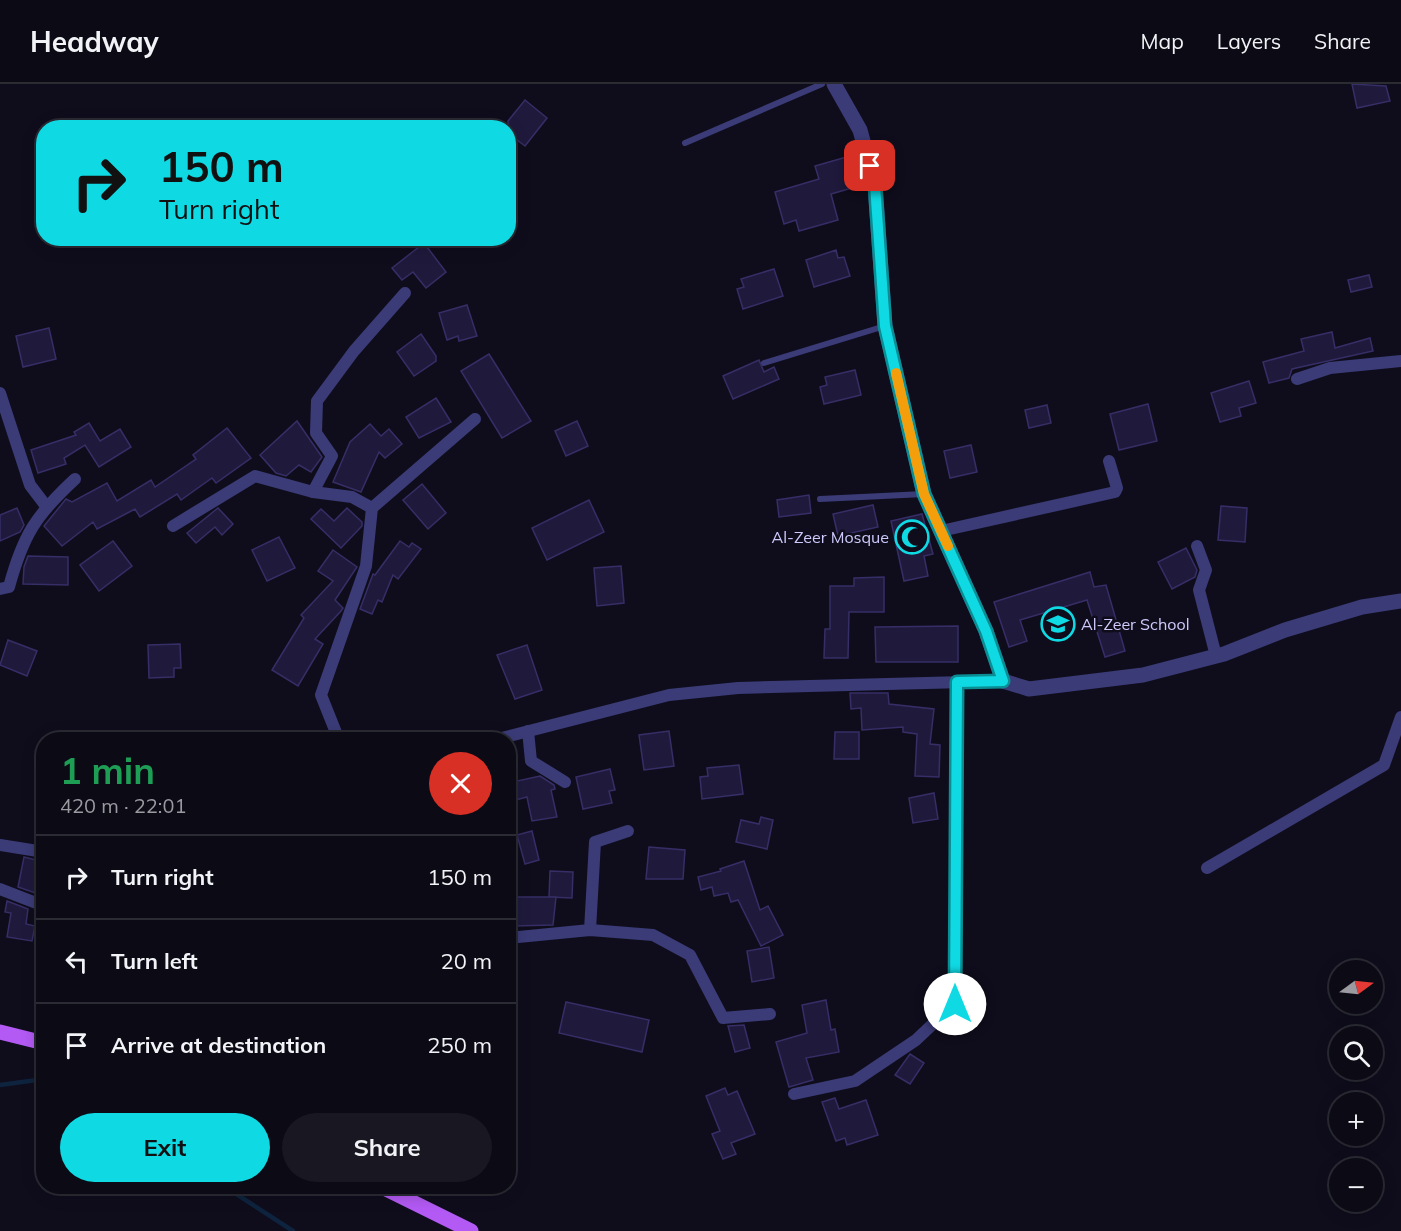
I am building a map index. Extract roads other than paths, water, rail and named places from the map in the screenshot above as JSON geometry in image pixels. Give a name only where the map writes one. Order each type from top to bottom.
[{"type":"main road","points":[[0,1032],[36,1041]]},
{"type":"main road","points":[[396,1194],[471,1231]]},
{"type":"street","points":[[834,84],[860,130],[875,185],[885,326],[924,494],[986,631],[1003,681]]},
{"type":"street","points":[[313,492],[332,456],[316,433],[317,401],[354,351],[405,292]]},
{"type":"street","points":[[1297,379],[1330,368],[1401,361]]},
{"type":"street","points":[[0,393],[30,485],[46,506]]},
{"type":"street","points":[[336,732],[321,695],[366,566],[372,508],[475,419]]},
{"type":"street","points":[[941,531],[1115,492],[1118,488],[1109,461]]},
{"type":"street","points":[[173,526],[255,476],[313,492],[352,497],[372,508]]},
{"type":"street","points":[[0,589],[9,587],[19,548],[46,506],[75,479]]},
{"type":"street","points":[[1197,546],[1206,570],[1198,590],[1216,656]]},
{"type":"street","points":[[516,734],[669,695],[738,688],[1003,681],[1029,689],[1143,675],[1216,656],[1296,627],[1362,607],[1401,601]]},
{"type":"street","points":[[794,1094],[855,1081],[916,1040],[955,1004],[957,682]]},
{"type":"street","points":[[1207,868],[1384,765],[1401,717]]},
{"type":"street","points":[[528,731],[531,761],[565,782]]},
{"type":"street","points":[[590,930],[595,842],[628,831]]},
{"type":"street","points":[[0,845],[36,851]]},
{"type":"street","points":[[0,889],[36,903]]},
{"type":"street","points":[[516,937],[590,930],[652,935],[690,956],[723,1018],[771,1014]]},
{"type":"lane","points":[[685,143],[822,84]]},
{"type":"lane","points":[[764,363],[885,326]]},
{"type":"lane","points":[[820,499],[924,494]]},
{"type":"waterway","points":[[0,1085],[36,1080]]},
{"type":"waterway","points":[[236,1194],[293,1231]]},
{"type":"place","name":"Al-Zeer Mosque","points":[[912,537]]},
{"type":"place","name":"Al-Zeer School","points":[[1058,624]]}]
